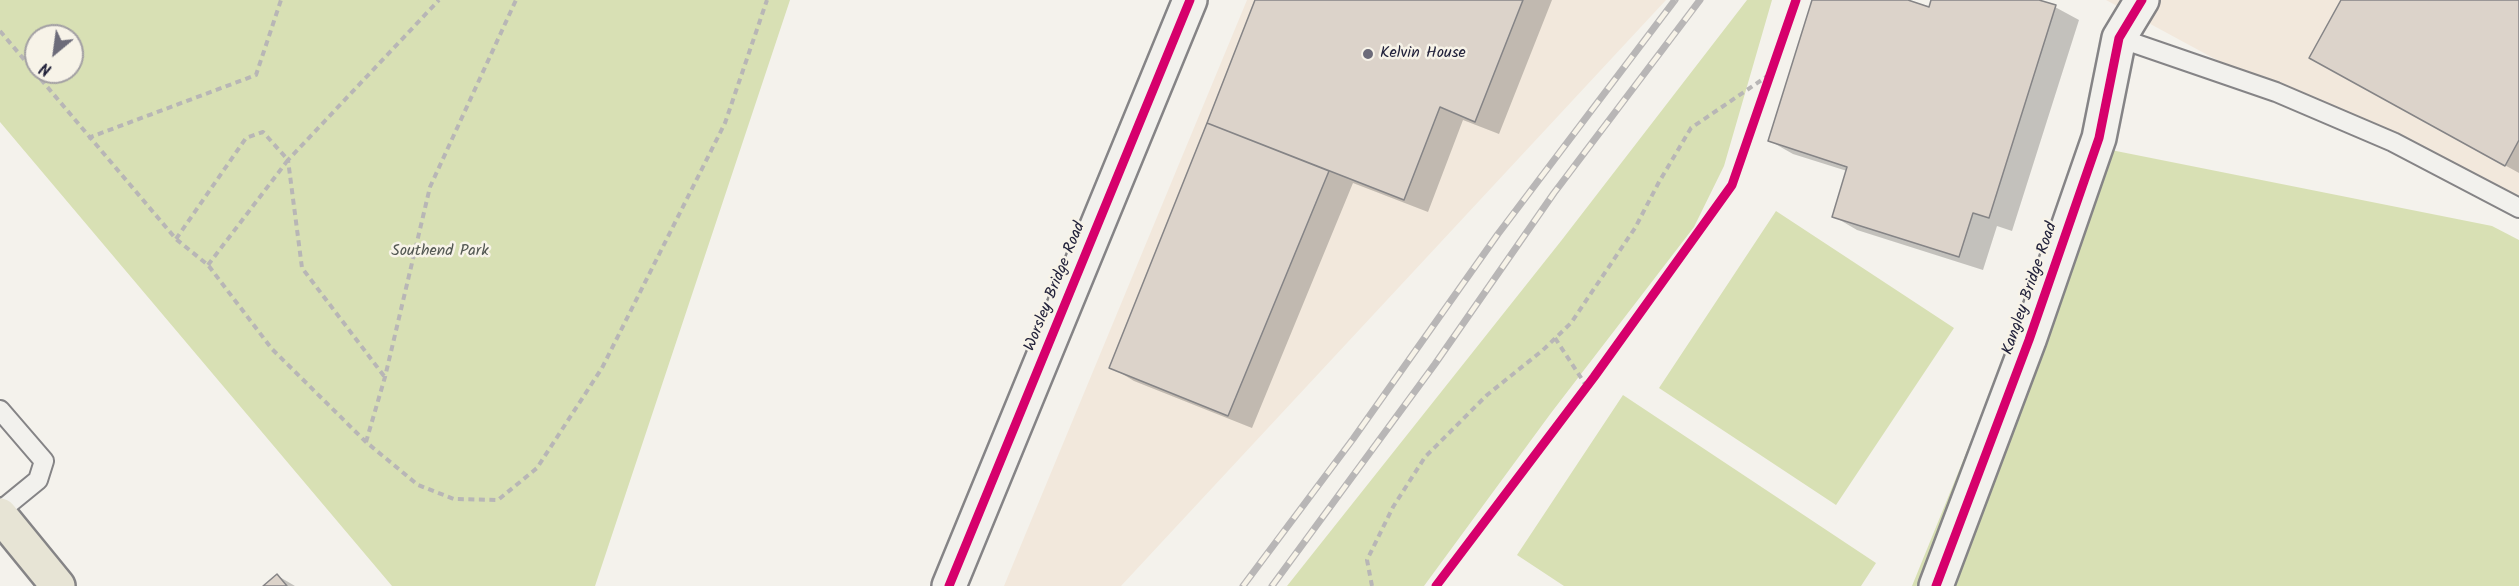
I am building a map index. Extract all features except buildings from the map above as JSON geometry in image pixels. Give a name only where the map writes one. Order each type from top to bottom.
[{"type":"main road","points":[[0,513],[58,586]]},
{"type":"street","name":"Worsley Bridge Road","points":[[949,586],[1190,0]]},
{"type":"street","name":"Kangley Bridge Road","points":[[1936,586],[2029,340],[2099,138],[2119,38],[2142,0]]},
{"type":"lane","points":[[2119,38],[2276,92],[2393,142],[2519,208]]},
{"type":"lane","points":[[0,411],[44,461],[38,480],[0,513]]},
{"type":"path","points":[[88,138],[256,75],[280,0]]},
{"type":"path","points":[[208,265],[288,160],[439,0]]},
{"type":"path","points":[[366,442],[385,377],[430,187],[516,0]]},
{"type":"path","points":[[0,31],[88,138],[176,239],[208,265],[272,349],[366,442],[418,485],[454,499],[498,500],[537,468],[602,368],[725,123],[766,0]]},
{"type":"path","points":[[1762,97],[1773,64]]},
{"type":"path","points":[[1372,586],[1367,560],[1393,507],[1425,457],[1487,395],[1556,338],[1571,322],[1635,228],[1691,128],[1769,75]]},
{"type":"path","points":[[176,239],[246,138],[263,132],[288,160],[302,268],[385,377]]},
{"type":"path","points":[[1556,338],[1587,387]]},
{"type":"path","points":[[1580,396],[1594,377]]},
{"type":"shaded area","points":[[1247,0],[1666,0],[1121,586],[1004,586]]},
{"type":"shaded area","points":[[2106,0],[2519,0],[2519,218],[2276,92]]},
{"type":"green space","name":"Southend Park","points":[[0,0],[790,0],[595,586],[392,586],[0,122]]},
{"type":"green space","points":[[1747,0],[1772,0],[1724,166],[1694,227],[1551,413],[1424,586],[1287,586],[1561,241]]},
{"type":"green space","points":[[2091,146],[2492,226],[2519,240],[2519,586],[1912,586]]},
{"type":"green space","points":[[1776,211],[1954,328],[1836,505],[1659,388]]},
{"type":"green space","points":[[1623,395],[1876,563],[1861,586],[1564,586],[1517,555]]},
{"type":"railway","points":[[1243,586],[1353,439],[1498,234],[1675,0]]},
{"type":"railway","points":[[1272,586],[1435,364],[1554,193],[1700,0]]},
{"type":"cycle path","points":[[949,586],[1190,0]]},
{"type":"cycle path","points":[[1436,586],[1594,377],[1732,185],[1796,0]]},
{"type":"cycle path","points":[[1936,586],[2029,340],[2099,138],[2119,38],[2142,0]]},
{"type":"place","name":"Kelvin House","points":[[1368,54]]}]
